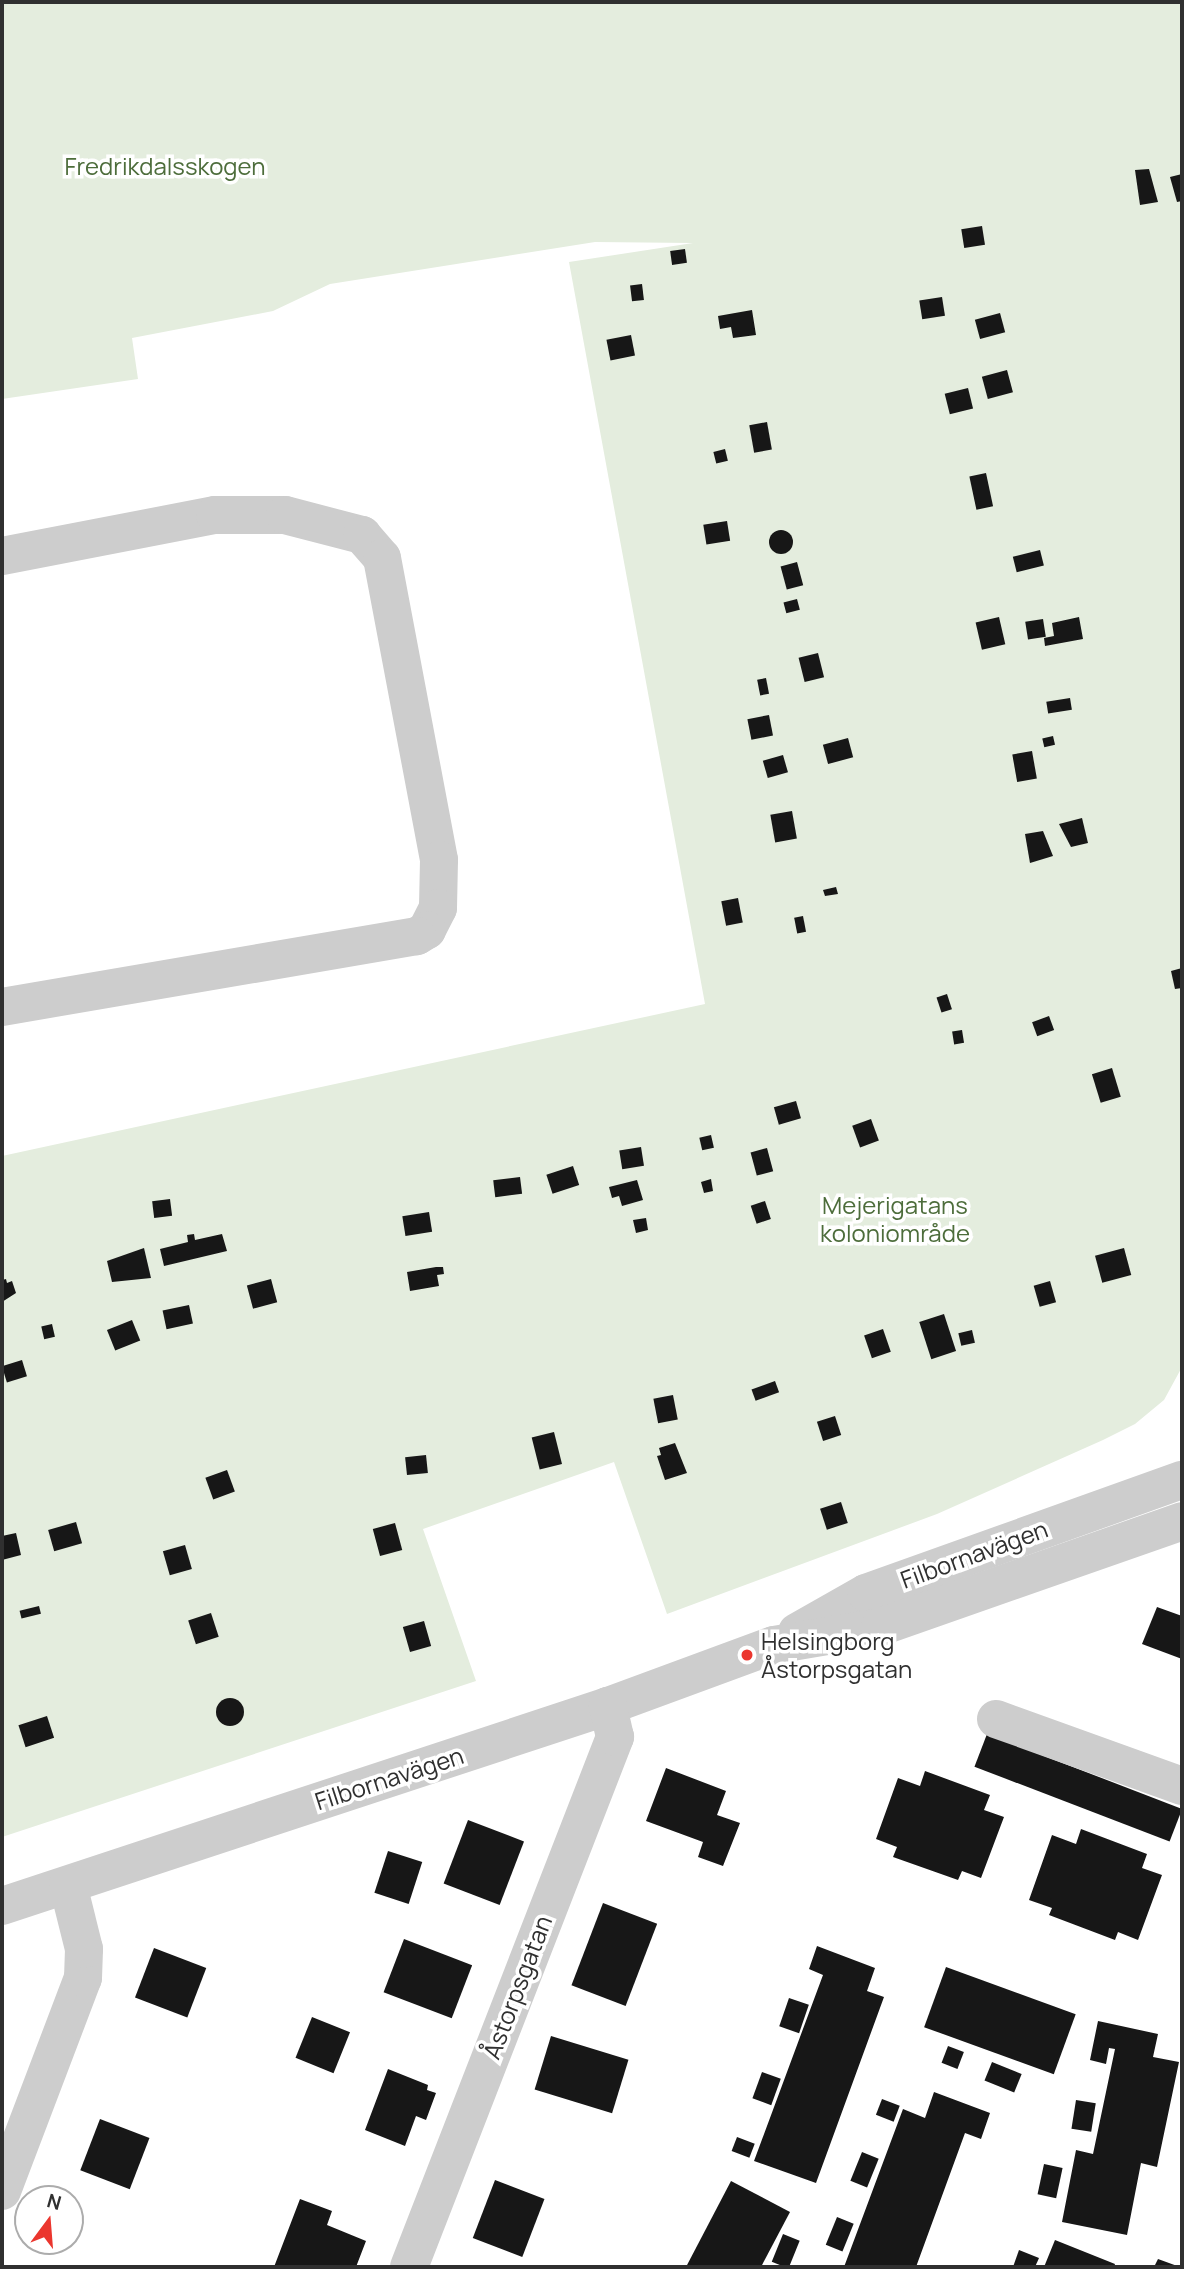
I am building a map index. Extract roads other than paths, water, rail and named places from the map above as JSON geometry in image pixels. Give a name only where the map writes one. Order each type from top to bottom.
[{"type":"street","points":[[2,556],[215,515],[285,514],[362,535],[382,558],[439,860],[438,908],[427,930],[417,936],[2,1007]]},
{"type":"street","name":"Filbornavägen","points":[[2,1906],[608,1706],[774,1645],[866,1593],[1182,1480]]},
{"type":"street","name":"Filbornavägen","points":[[774,1645],[880,1627],[1182,1521]]},
{"type":"street","name":"Åstorpsgatan","points":[[409,2267],[615,1737],[608,1706]]},
{"type":"street","points":[[996,1719],[1182,1786]]},
{"type":"street","points":[[2,2191],[81,1986],[83,1949],[68,1885]]},
{"type":"place","name":"Helsingborg Åstorpsgatan","points":[[747,1655]]},
{"type":"park label","name":"Fredrikdalsskogen","points":[[165,166]]},
{"type":"park label","name":"Mejerigatans koloniområde","points":[[895,1219]]}]
